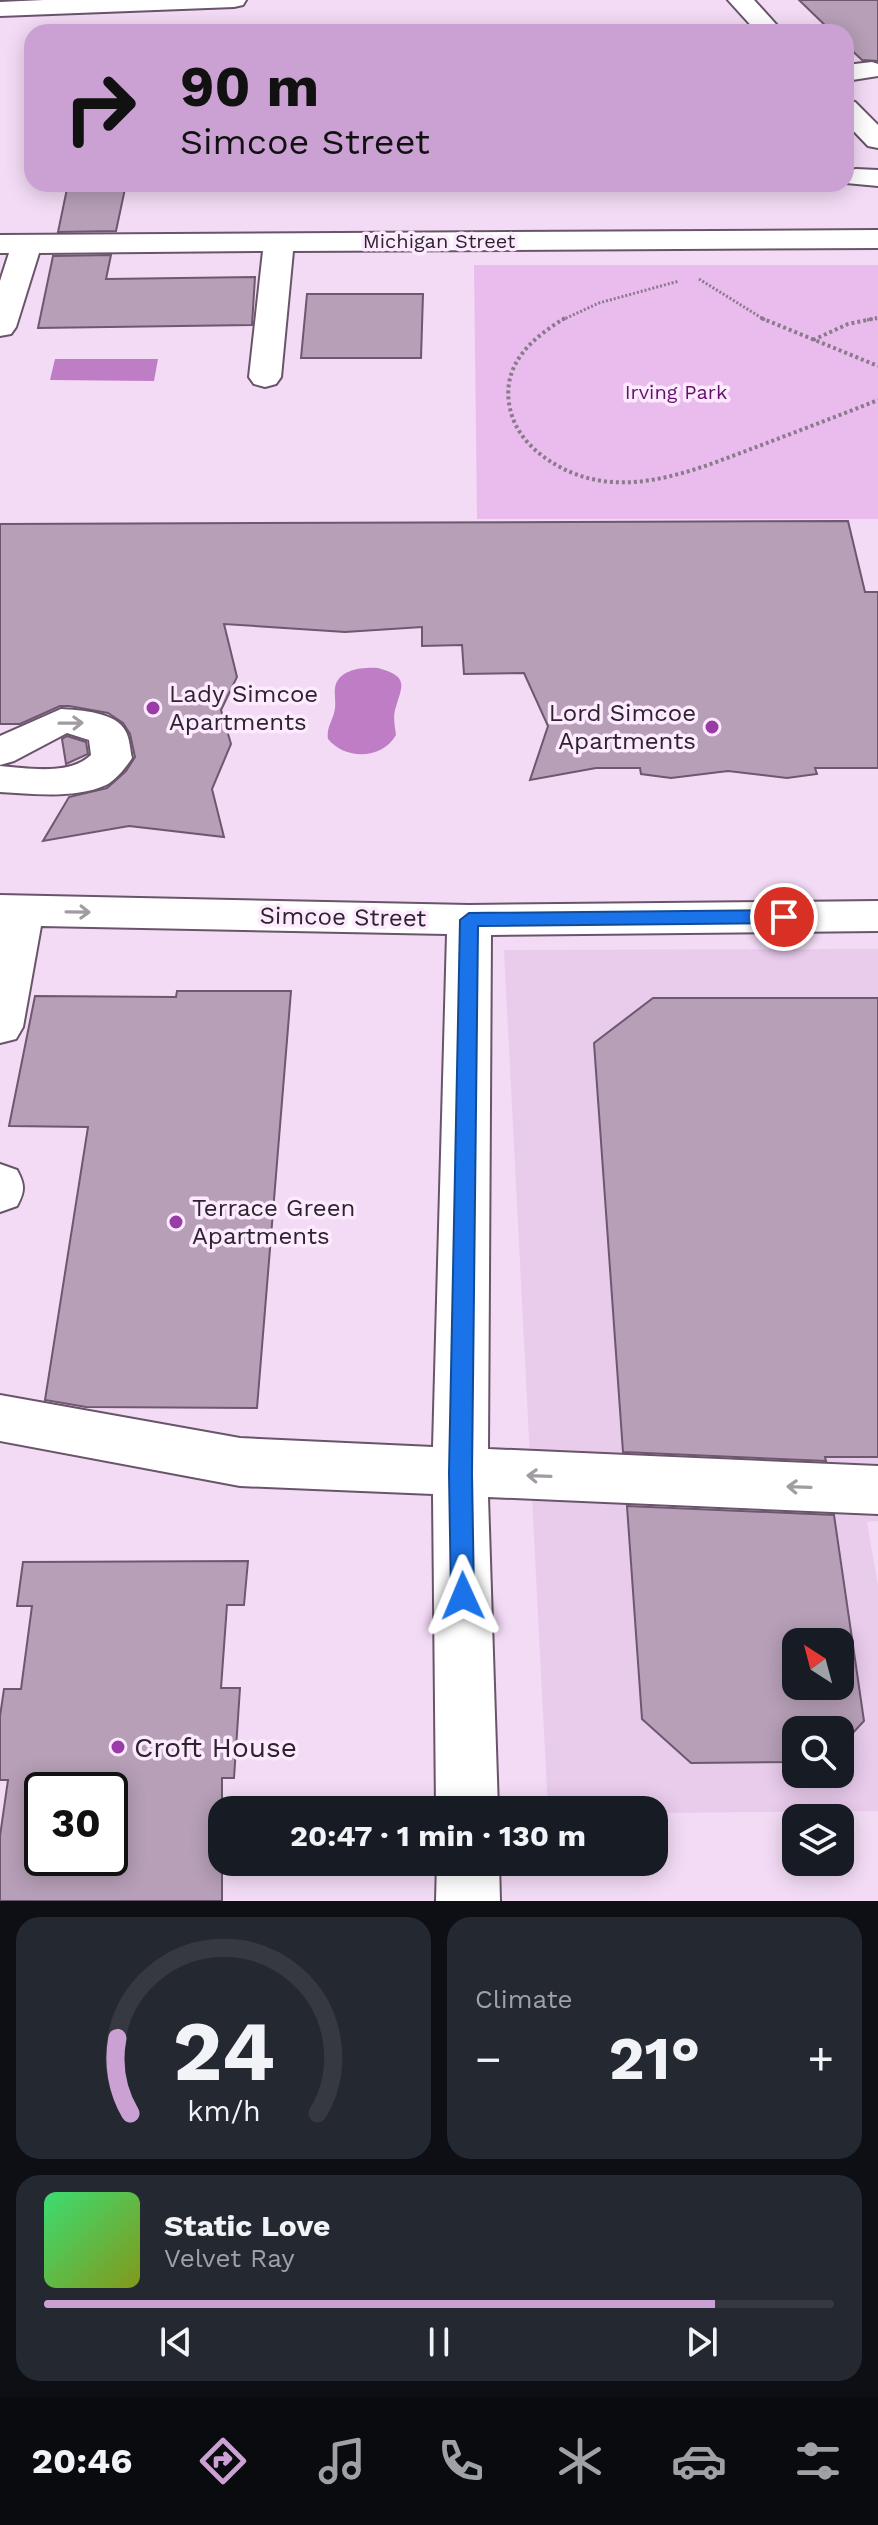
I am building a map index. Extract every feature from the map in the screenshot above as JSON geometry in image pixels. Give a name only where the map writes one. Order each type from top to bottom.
[{"type":"street","points":[[0,9],[234,0]]},
{"type":"street","points":[[740,0],[763,24]]},
{"type":"street","points":[[854,72],[872,70]]},
{"type":"street","points":[[854,119],[878,140]]},
{"type":"street","points":[[842,211],[878,233]]},
{"type":"street","points":[[699,240],[747,212]]},
{"type":"street","name":"Michigan Street","points":[[14,244],[878,239]]},
{"type":"street","points":[[265,377],[279,242]]},
{"type":"street","points":[[1,319],[14,244]]},
{"type":"street","points":[[0,752],[61,721],[83,722],[107,733],[112,758],[94,775],[44,782],[0,779]]},
{"type":"street","points":[[0,1027],[11,910]]},
{"type":"street","name":"Simcoe Street","points":[[11,910],[469,920],[878,916]]},
{"type":"street","points":[[467,1796],[460,1473],[469,920]]},
{"type":"street","points":[[0,1183],[0,1193]]},
{"type":"street","points":[[0,1418],[240,1462],[878,1490]]},
{"type":"street","points":[[468,1876],[468,1901]]},
{"type":"path","points":[[699,240],[697,278],[737,305],[878,366]]},
{"type":"path","points":[[682,280],[620,294],[586,308],[551,327],[527,347],[513,366],[507,388],[510,415],[521,436],[548,462],[603,481],[678,477],[878,400]]},
{"type":"path","points":[[812,340],[848,324],[878,318]]},
{"type":"shaded area","points":[[55,359],[158,359],[154,381],[50,380]]},
{"type":"shaded area","points":[[378,668],[395,675],[401,683],[394,713],[396,735],[390,743],[373,753],[344,751],[328,739],[337,682],[352,670]]},
{"type":"shaded area","points":[[878,949],[878,1521],[867,1522],[878,1586],[878,1811],[854,1811],[854,1804],[782,1804],[782,1812],[668,1813],[668,1796],[547,1796],[504,950]]},
{"type":"green space","name":"Irving Park","points":[[474,265],[878,265],[878,519],[477,519]]},
{"type":"building","points":[[799,0],[878,0],[878,61],[862,60],[854,52],[854,24],[824,24]]},
{"type":"building","points":[[66,192],[124,192],[116,231],[58,232]]},
{"type":"building","points":[[111,255],[106,279],[255,277],[252,325],[38,328],[53,256]]},
{"type":"building","points":[[307,294],[423,294],[421,358],[301,358]]},
{"type":"building","points":[[848,521],[865,592],[878,592],[878,768],[815,768],[817,774],[787,778],[728,771],[671,778],[641,774],[640,768],[596,768],[530,780],[548,726],[524,673],[464,674],[462,645],[422,646],[422,627],[345,632],[224,624],[237,677],[221,710],[231,744],[212,789],[224,837],[129,826],[43,841],[69,797],[107,788],[126,771],[135,757],[130,734],[123,723],[108,713],[69,706],[60,706],[20,724],[0,724],[0,524]]},
{"type":"building","points":[[67,736],[86,742],[88,754],[66,764],[62,739]]},
{"type":"building","name":"Terrace Green Apartments","points":[[177,991],[291,991],[257,1408],[86,1407],[45,1400],[88,1127],[9,1126],[35,996],[176,997]]},
{"type":"building","points":[[653,998],[878,998],[878,1457],[825,1457],[826,1461],[623,1452],[594,1043]]},
{"type":"building","points":[[627,1506],[834,1515],[850,1628],[782,1628],[782,1700],[854,1700],[854,1652],[864,1721],[854,1732],[854,1716],[782,1716],[782,1762],[691,1763],[642,1719]]},
{"type":"building","name":"Croft House","points":[[248,1561],[244,1605],[227,1605],[221,1688],[240,1688],[234,1778],[222,1778],[222,1796],[208,1796],[208,1876],[222,1876],[222,1901],[0,1901],[0,1836],[8,1780],[0,1780],[0,1716],[4,1689],[21,1689],[32,1606],[17,1606],[23,1562]]},
{"type":"place","name":"Lady Simcoe Apartments","points":[[153,708]]},
{"type":"place","name":"Lord Simcoe Apartments","points":[[712,727]]},
{"type":"place","name":"Terrace Green Apartments","points":[[176,1222]]},
{"type":"place","name":"Croft House","points":[[118,1747]]},
{"type":"route","points":[[463,1596],[460,1473],[469,920],[784,917]]}]
